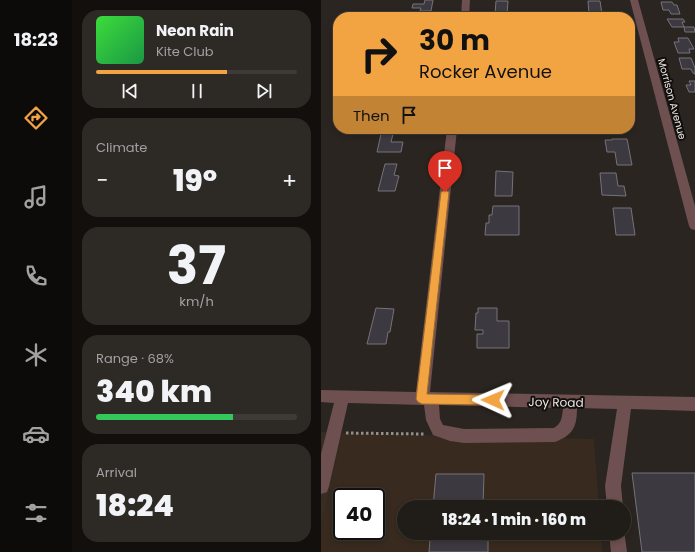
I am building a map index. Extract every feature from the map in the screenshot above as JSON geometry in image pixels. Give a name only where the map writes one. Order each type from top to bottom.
[{"type":"street","points":[[466,12],[467,0]]},
{"type":"street","name":"Morrison Avenue","points":[[634,0],[695,226]]},
{"type":"street","points":[[452,134],[427,399],[433,420],[438,430],[464,436],[555,435],[563,432],[567,427],[570,402]]},
{"type":"street","name":"Joy Road","points":[[321,396],[695,404]]},
{"type":"street","points":[[321,486],[342,397]]},
{"type":"street","points":[[614,500],[613,486],[625,403]]},
{"type":"street","points":[[618,540],[619,552]]},
{"type":"path","points":[[342,433],[427,434]]},
{"type":"shaded area","points":[[321,432],[342,433],[321,529]]},
{"type":"shaded area","points":[[342,433],[594,439],[598,500],[397,500],[397,540],[601,540],[602,552],[321,552],[321,529]]},
{"type":"building","points":[[425,0],[433,0],[431,11],[420,11],[421,8],[412,8],[413,4],[424,4]]},
{"type":"building","points":[[496,1],[508,1],[507,12],[495,12]]},
{"type":"building","points":[[588,1],[600,1],[602,12],[589,12]]},
{"type":"building","points":[[661,2],[672,2],[674,5],[677,5],[680,14],[671,14],[669,10],[663,10]]},
{"type":"building","points":[[667,19],[683,19],[685,22],[682,22],[684,27],[672,27]]},
{"type":"building","points":[[684,27],[694,27],[695,32],[685,32]]},
{"type":"building","points":[[678,38],[688,38],[694,49],[689,49],[690,53],[678,53],[674,42],[679,42]]},
{"type":"building","points":[[679,58],[691,58],[695,68],[695,74],[691,69],[682,69]]},
{"type":"building","points":[[689,81],[695,81],[695,92],[689,92],[686,85],[691,85]]},
{"type":"building","points":[[381,134],[393,134],[391,142],[403,142],[401,152],[377,152]]},
{"type":"building","points":[[627,139],[632,165],[617,165],[615,152],[607,152],[605,140]]},
{"type":"building","points":[[385,164],[397,164],[394,175],[399,176],[395,191],[378,191]]},
{"type":"building","points":[[496,171],[513,172],[512,196],[495,196]]},
{"type":"building","points":[[600,173],[616,173],[618,186],[624,186],[626,196],[602,195]]},
{"type":"building","points":[[493,206],[519,206],[519,235],[485,235],[486,223],[489,223],[489,215],[492,215]]},
{"type":"building","points":[[613,208],[631,208],[635,235],[616,235]]},
{"type":"building","points":[[376,308],[394,309],[390,332],[388,332],[386,344],[367,344]]},
{"type":"building","points":[[478,308],[497,308],[497,321],[509,321],[509,348],[477,348],[477,334],[483,334],[483,330],[475,330],[476,313],[478,313]]},
{"type":"building","points":[[632,473],[695,473],[695,552],[642,552]]},
{"type":"building","points":[[436,474],[484,474],[483,500],[434,500]]},
{"type":"building","points":[[430,540],[488,540],[488,552],[429,552]]},
{"type":"route","points":[[445,192],[422,399],[493,400]]}]
